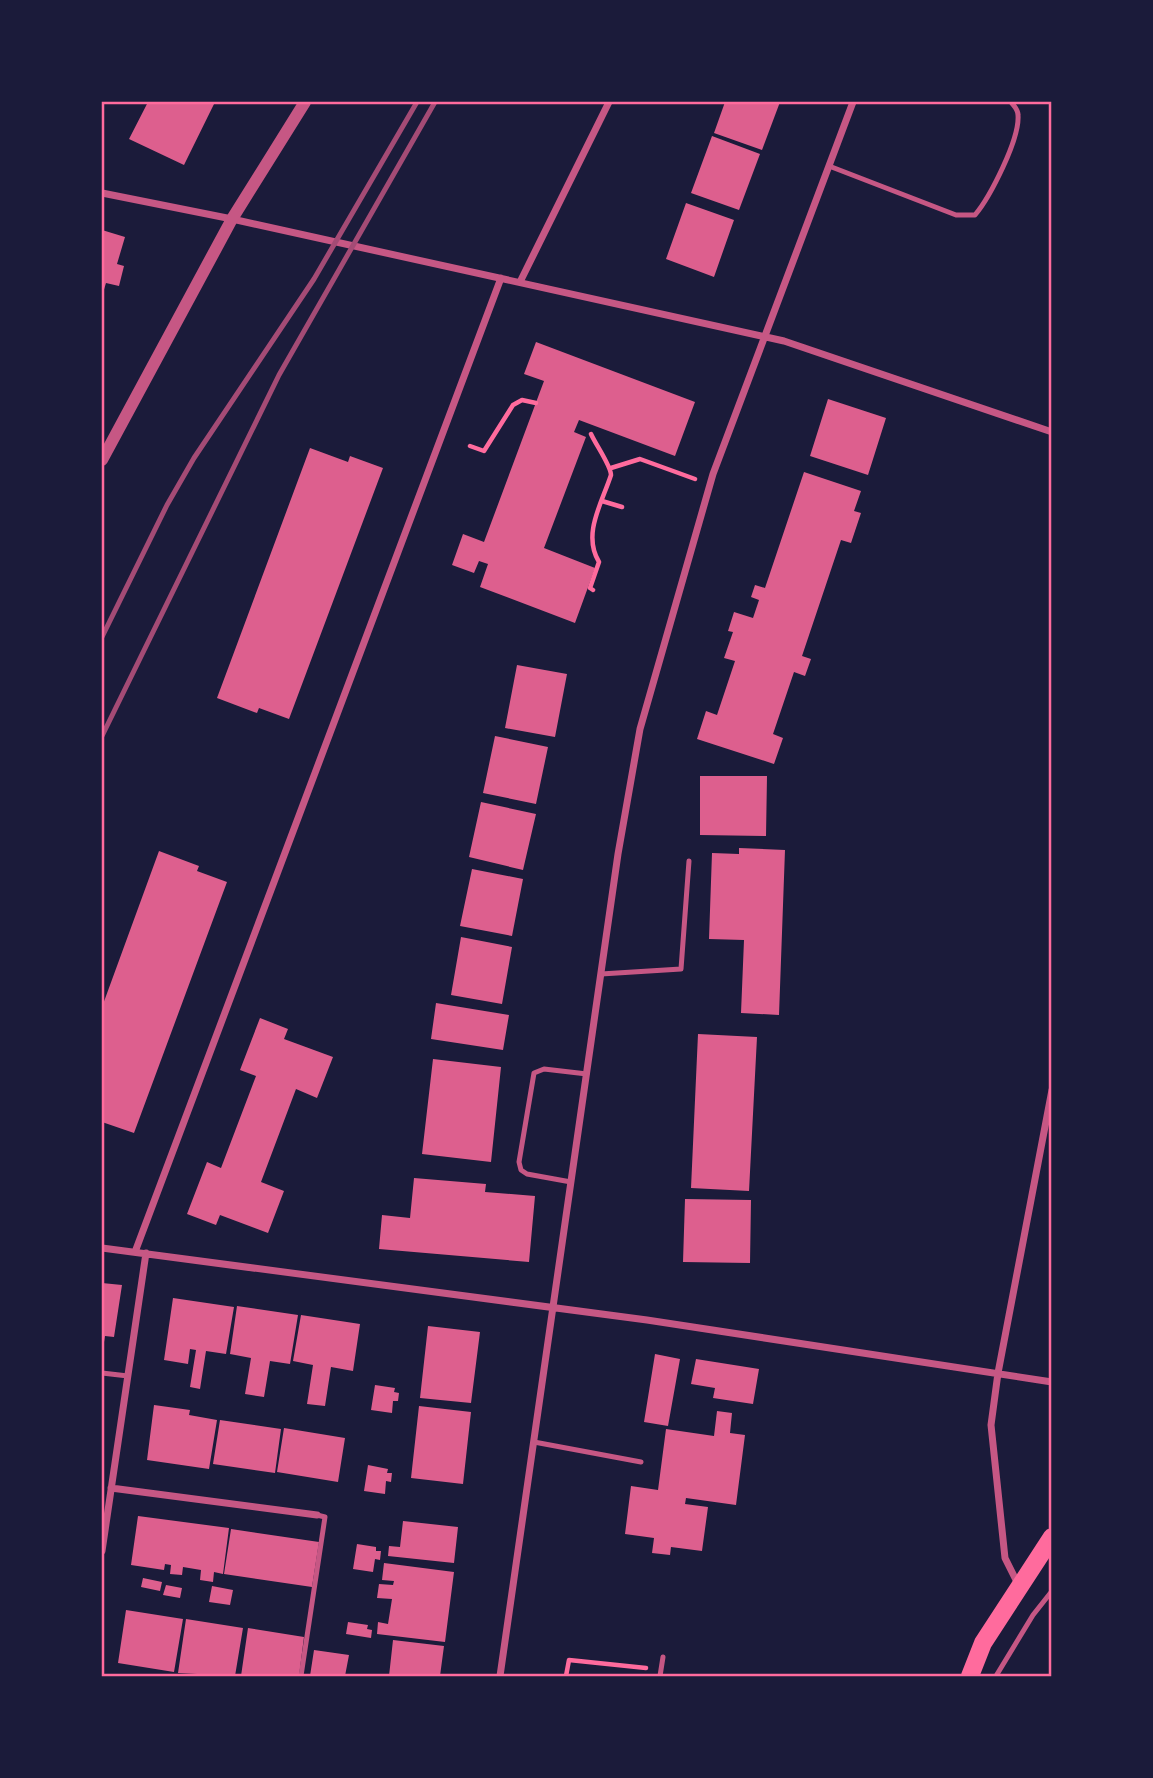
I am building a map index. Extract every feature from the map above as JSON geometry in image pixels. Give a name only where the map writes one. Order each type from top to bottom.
[{"type":"main road","points":[[970,1676],[984,1643],[1052,1537]]},
{"type":"street","points":[[102,460],[232,219],[305,102]]},
{"type":"street","points":[[520,282],[609,102]]},
{"type":"street","points":[[500,1676],[618,854],[640,729],[713,474],[853,102]]},
{"type":"street","points":[[102,193],[449,266],[784,341],[1052,432]]},
{"type":"street","points":[[135,1252],[501,278]]},
{"type":"street","points":[[1020,1586],[1005,1558],[991,1425],[998,1373],[1052,1090]]},
{"type":"street","points":[[102,1248],[554,1307],[1052,1382]]},
{"type":"street","points":[[102,1551],[146,1254]]},
{"type":"street","points":[[111,1488],[317,1516]]},
{"type":"lane","points":[[829,166],[956,215],[975,215],[992,191],[1018,124],[1018,111],[1011,102]]},
{"type":"lane","points":[[601,974],[681,969],[689,861]]},
{"type":"lane","points":[[572,1182],[522,1170],[519,1162],[522,1137],[534,1073],[544,1069],[587,1074]]},
{"type":"lane","points":[[102,1373],[128,1376]]},
{"type":"lane","points":[[534,1442],[641,1462]]},
{"type":"lane","points":[[301,1676],[325,1517],[317,1516]]},
{"type":"lane","points":[[996,1676],[1033,1615],[1052,1591]]},
{"type":"lane","points":[[660,1676],[663,1657]]},
{"type":"path","points":[[470,446],[484,451],[513,405],[522,400],[536,403]]},
{"type":"path","points":[[591,434],[601,457],[611,468]]},
{"type":"path","points":[[611,468],[639,459],[696,480]]},
{"type":"path","points":[[593,590],[590,588],[599,562],[590,542],[611,468]]},
{"type":"path","points":[[603,500],[622,507]]},
{"type":"path","points":[[566,1676],[569,1660],[646,1668]]},
{"type":"building","points":[[148,102],[215,102],[184,165],[129,139]]},
{"type":"building","points":[[725,102],[780,102],[762,150],[714,133]]},
{"type":"building","points":[[712,136],[760,154],[739,210],[691,193]]},
{"type":"building","points":[[686,203],[734,220],[714,277],[666,259]]},
{"type":"building","points":[[102,230],[125,237],[117,264],[124,266],[119,286],[106,283],[102,296]]},
{"type":"building","points":[[536,342],[695,402],[675,456],[579,420],[574,432],[586,437],[544,548],[595,568],[575,623],[480,587],[488,564],[479,561],[474,573],[452,565],[463,534],[484,542],[544,381],[524,374]]},
{"type":"building","points":[[828,399],[886,418],[868,475],[810,456]]},
{"type":"building","points":[[310,448],[348,462],[350,456],[383,468],[289,719],[259,708],[257,713],[217,698]]},
{"type":"building","points":[[804,472],[861,491],[854,511],[861,513],[851,543],[841,540],[802,656],[811,659],[805,676],[794,672],[773,734],[783,738],[774,764],[697,739],[706,711],[717,715],[735,661],[724,658],[733,632],[728,631],[734,612],[753,618],[759,600],[751,597],[755,585],[765,588]]},
{"type":"building","points":[[517,665],[567,674],[555,737],[505,728]]},
{"type":"building","points":[[495,736],[548,747],[536,804],[483,793]]},
{"type":"building","points":[[700,776],[767,776],[766,836],[700,835]]},
{"type":"building","points":[[481,802],[536,814],[523,870],[469,857]]},
{"type":"building","points":[[739,848],[785,850],[779,1015],[741,1013],[744,940],[709,939],[712,853],[739,854]]},
{"type":"building","points":[[159,851],[199,866],[197,871],[227,882],[134,1133],[102,1122],[102,1007]]},
{"type":"building","points":[[472,869],[523,879],[512,936],[460,926]]},
{"type":"building","points":[[461,937],[512,947],[502,1004],[451,995]]},
{"type":"building","points":[[436,1003],[509,1015],[503,1050],[431,1039]]},
{"type":"building","points":[[260,1018],[288,1029],[284,1039],[333,1057],[317,1098],[296,1089],[261,1182],[284,1191],[268,1233],[220,1215],[216,1225],[187,1214],[207,1162],[221,1168],[256,1076],[240,1070]]},
{"type":"building","points":[[698,1034],[757,1037],[749,1191],[691,1188]]},
{"type":"building","points":[[433,1059],[501,1067],[491,1162],[422,1154]]},
{"type":"building","points":[[414,1178],[486,1184],[485,1192],[535,1196],[529,1262],[379,1249],[382,1215],[410,1218]]},
{"type":"building","points":[[685,1199],[751,1200],[750,1263],[683,1262]]},
{"type":"building","points":[[102,1283],[122,1285],[114,1337],[105,1336],[103,1348]]},
{"type":"building","points":[[173,1298],[234,1307],[226,1354],[206,1351],[200,1389],[190,1387],[196,1350],[190,1349],[188,1364],[164,1360]]},
{"type":"building","points":[[237,1306],[298,1315],[290,1364],[270,1361],[264,1397],[245,1394],[251,1358],[230,1354]]},
{"type":"building","points":[[301,1315],[360,1324],[353,1371],[331,1367],[325,1406],[307,1404],[313,1365],[293,1361]]},
{"type":"building","points":[[428,1326],[480,1332],[471,1403],[420,1398]]},
{"type":"building","points":[[655,1354],[680,1359],[668,1426],[644,1422]]},
{"type":"building","points":[[696,1359],[759,1369],[753,1404],[713,1398],[715,1388],[691,1384]]},
{"type":"building","points":[[375,1385],[395,1388],[394,1392],[399,1393],[398,1401],[393,1401],[392,1413],[371,1410]]},
{"type":"building","points":[[154,1405],[190,1410],[189,1415],[217,1420],[209,1469],[147,1460]]},
{"type":"building","points":[[419,1406],[471,1412],[463,1484],[411,1478]]},
{"type":"building","points":[[717,1411],[732,1413],[730,1433],[745,1435],[736,1505],[686,1498],[685,1504],[708,1507],[702,1551],[671,1547],[670,1555],[652,1553],[654,1538],[625,1534],[631,1486],[658,1490],[666,1429],[714,1436]]},
{"type":"building","points":[[220,1420],[281,1429],[275,1473],[213,1464]]},
{"type":"building","points":[[284,1428],[345,1438],[338,1482],[277,1472]]},
{"type":"building","points":[[368,1465],[388,1469],[387,1473],[392,1473],[391,1482],[386,1481],[385,1494],[364,1491]]},
{"type":"building","points":[[138,1516],[229,1528],[223,1574],[214,1572],[213,1582],[200,1580],[201,1570],[183,1567],[182,1575],[170,1574],[171,1565],[165,1564],[164,1570],[131,1565]]},
{"type":"building","points":[[403,1521],[458,1527],[454,1563],[388,1556],[389,1546],[400,1547]]},
{"type":"building","points":[[231,1529],[319,1542],[312,1587],[224,1574]]},
{"type":"building","points":[[357,1544],[376,1547],[376,1551],[381,1551],[380,1560],[375,1559],[373,1572],[353,1569]]},
{"type":"building","points":[[384,1563],[454,1572],[445,1642],[377,1634],[378,1622],[388,1624],[392,1599],[377,1598],[379,1584],[393,1585],[394,1581],[382,1580]]},
{"type":"building","points":[[143,1578],[162,1582],[160,1591],[141,1587]]},
{"type":"building","points":[[166,1585],[182,1588],[180,1598],[163,1595]]},
{"type":"building","points":[[212,1586],[233,1590],[230,1605],[209,1602]]},
{"type":"building","points":[[126,1610],[183,1619],[174,1672],[118,1663]]},
{"type":"building","points":[[186,1619],[243,1628],[235,1676],[178,1673]]},
{"type":"building","points":[[348,1622],[368,1625],[367,1629],[372,1630],[371,1638],[346,1634]]},
{"type":"building","points":[[248,1628],[304,1637],[299,1676],[241,1676]]},
{"type":"building","points":[[393,1640],[444,1646],[440,1676],[389,1676]]},
{"type":"building","points":[[314,1650],[349,1655],[345,1676],[310,1676]]},
{"type":"railway","points":[[102,637],[167,505],[194,458],[314,279],[417,102]]},
{"type":"railway","points":[[102,736],[279,375],[435,102]]}]
